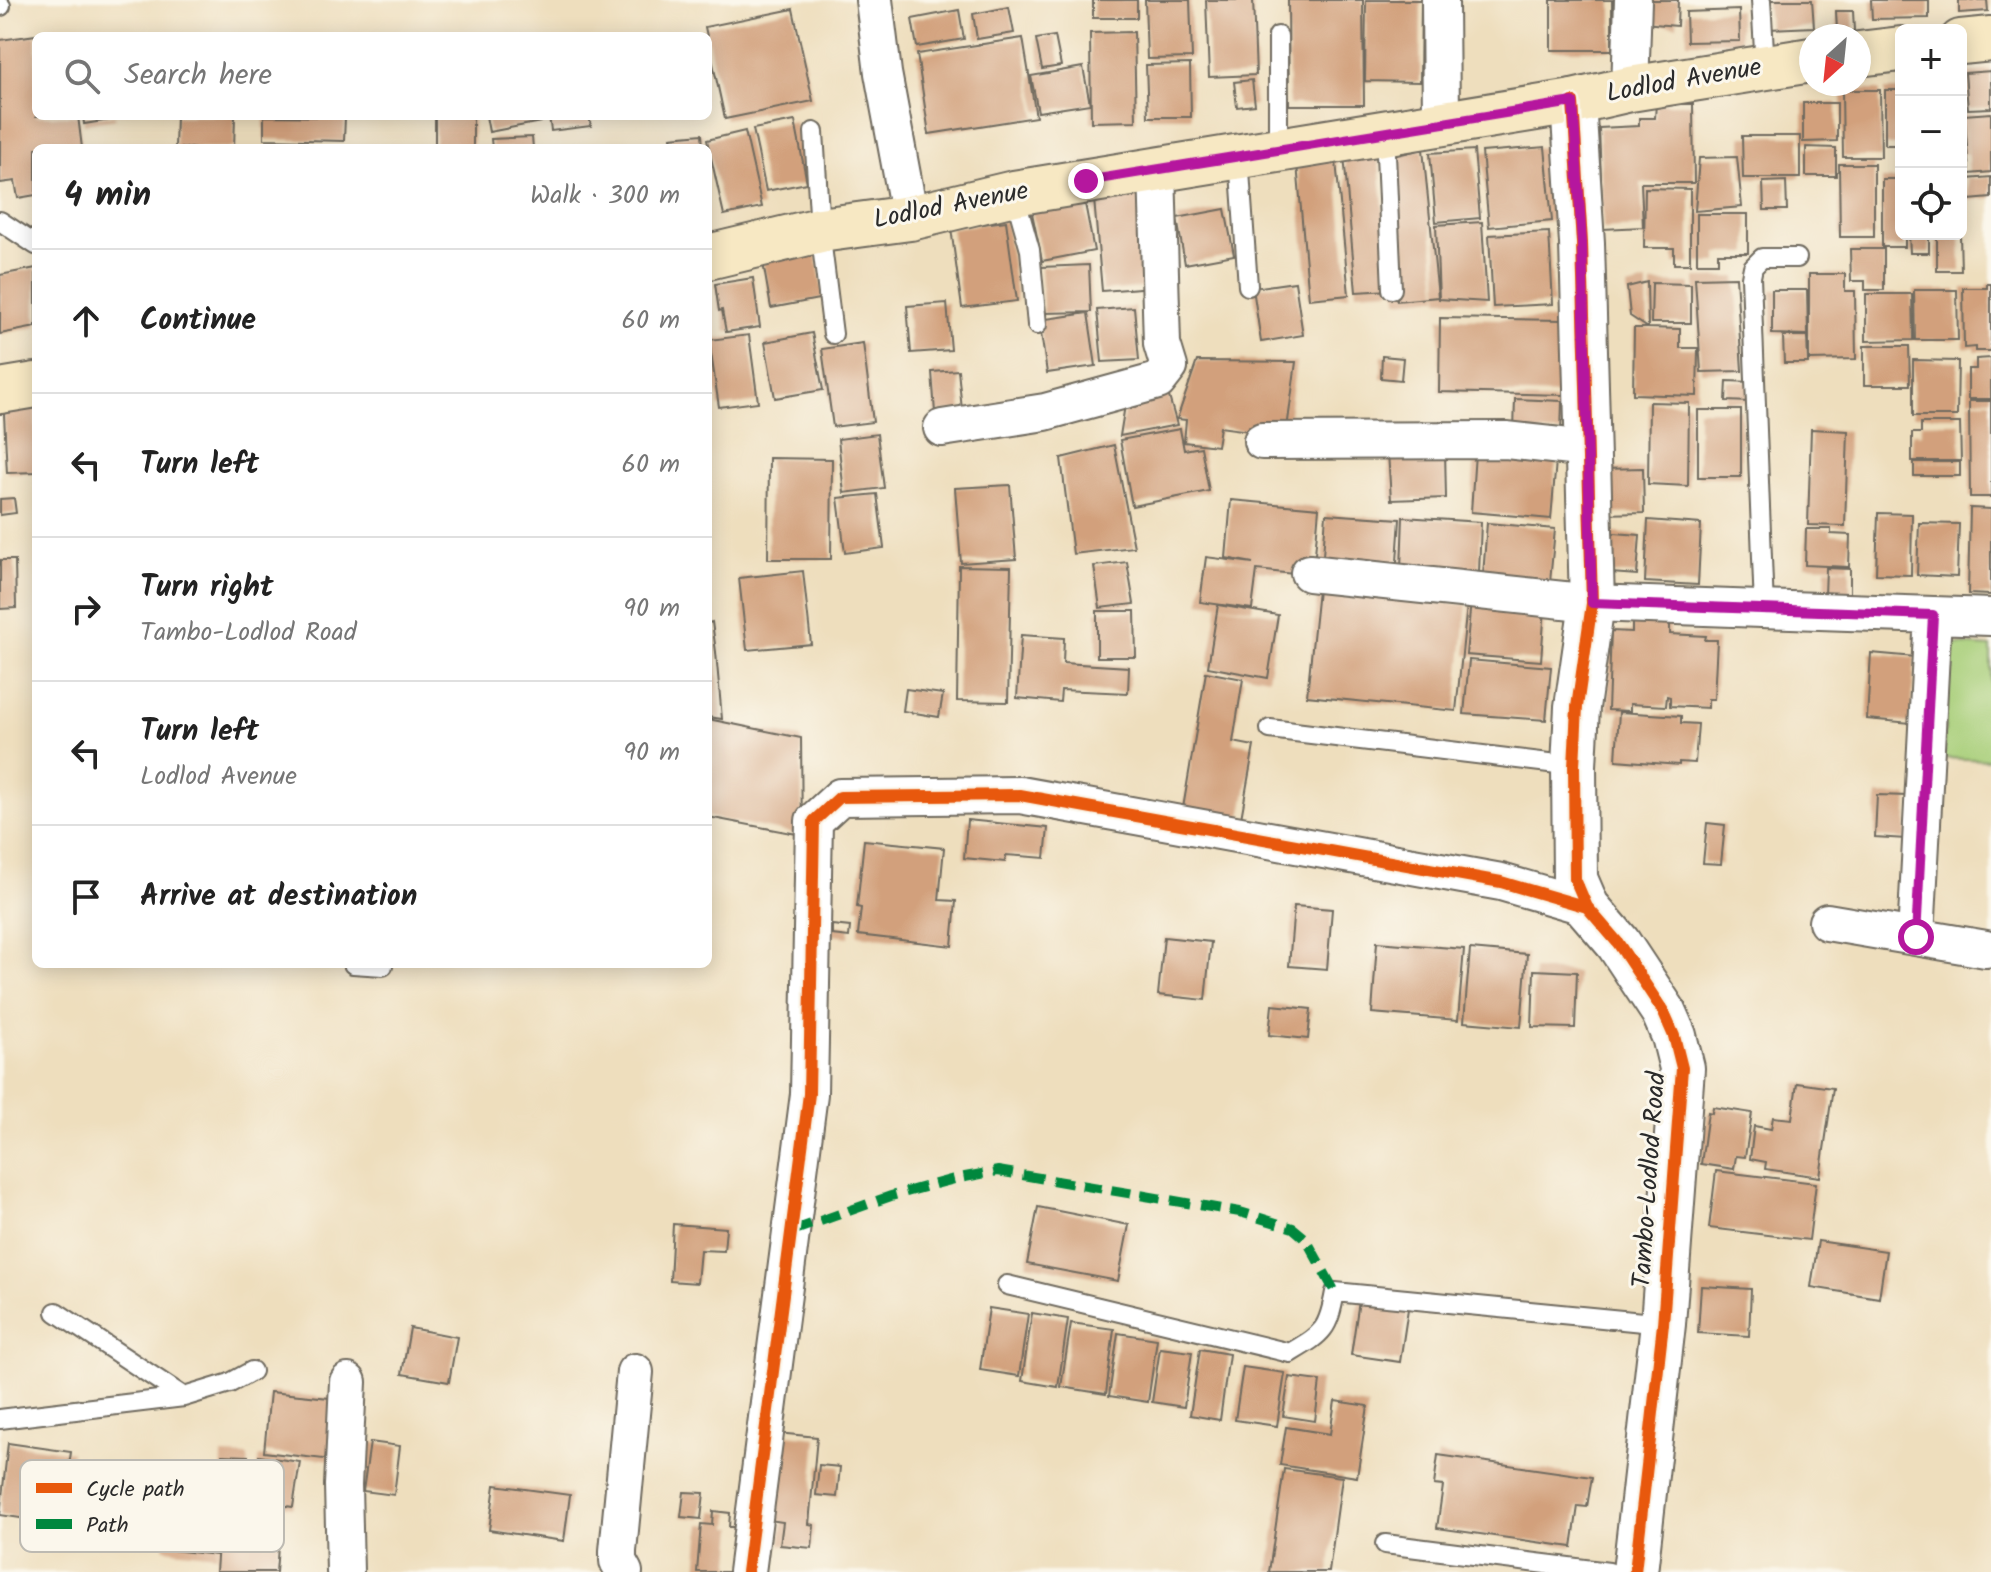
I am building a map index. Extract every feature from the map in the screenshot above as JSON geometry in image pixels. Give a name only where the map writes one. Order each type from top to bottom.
[{"type":"main road","points":[[1967,41],[1991,39]]},
{"type":"main road","points":[[1871,53],[1895,50]]},
{"type":"main road","name":"Lodlod Avenue","points":[[712,256],[820,230],[910,218],[1014,193],[1799,62]]},
{"type":"main road","points":[[0,391],[32,386]]},
{"type":"street","points":[[874,0],[883,73],[910,218]]},
{"type":"street","points":[[1440,0],[1441,122]]},
{"type":"street","points":[[1630,89],[1633,0]]},
{"type":"street","name":"Tambo-Lodlod Road","points":[[1573,102],[1582,243],[1592,603],[1577,707],[1575,879],[1587,907],[1618,943],[1663,1011],[1674,1036],[1682,1068],[1663,1324],[1635,1572]]},
{"type":"street","points":[[942,428],[1045,412],[1158,381],[1169,367],[1162,344],[1157,169]]},
{"type":"street","points":[[1262,441],[1506,440],[1588,449]]},
{"type":"street","points":[[1309,573],[1592,603],[1991,617]]},
{"type":"street","points":[[1916,937],[1933,615]]},
{"type":"street","points":[[747,1572],[809,1094],[814,821],[840,797],[1020,795],[1501,882],[1587,907]]},
{"type":"street","points":[[1827,922],[1986,949]]},
{"type":"street","points":[[624,1572],[618,1561],[618,1551],[635,1372]]},
{"type":"street","points":[[345,1572],[343,1485],[348,1382]]},
{"type":"lane","points":[[1761,0],[1765,67]]},
{"type":"lane","points":[[1248,286],[1258,153],[1278,36]]},
{"type":"lane","points":[[814,132],[820,230],[833,334]]},
{"type":"lane","points":[[1385,132],[1392,289]]},
{"type":"lane","points":[[1014,193],[1030,250],[1037,325]]},
{"type":"lane","points":[[0,221],[32,242]]},
{"type":"lane","points":[[1764,609],[1751,277],[1753,267],[1762,258],[1797,258]]},
{"type":"lane","points":[[1270,729],[1574,766]]},
{"type":"lane","points":[[1007,1285],[1290,1353],[1319,1335],[1331,1313],[1335,1292],[1663,1324]]},
{"type":"lane","points":[[56,1312],[184,1397]]},
{"type":"lane","points":[[0,1419],[184,1397],[230,1383],[252,1371]]},
{"type":"lane","points":[[1385,1544],[1609,1572]]},
{"type":"green space","points":[[1949,644],[1991,647],[1991,760],[1943,758]]},
{"type":"building","points":[[1093,0],[1137,0],[1137,18],[1093,18]]},
{"type":"building","points":[[1145,0],[1190,0],[1192,58],[1147,59]]},
{"type":"building","points":[[1206,0],[1253,0],[1256,75],[1209,77]]},
{"type":"building","points":[[1288,0],[1363,0],[1364,105],[1289,105]]},
{"type":"building","points":[[1366,0],[1421,0],[1420,82],[1365,81]]},
{"type":"building","points":[[1551,0],[1612,0],[1612,50],[1551,50]]},
{"type":"building","points":[[1644,0],[1678,0],[1677,26],[1643,23]]},
{"type":"building","points":[[1767,0],[1812,0],[1814,24],[1769,29]]},
{"type":"building","points":[[1871,0],[1929,0],[1929,18],[1872,19]]},
{"type":"building","points":[[1959,0],[1987,0],[1988,11],[1959,13]]},
{"type":"building","points":[[1009,7],[1014,33],[977,39],[973,14]]},
{"type":"building","points":[[793,9],[813,101],[725,119],[712,59],[712,32],[706,32],[705,27]]},
{"type":"building","points":[[959,10],[964,39],[917,47],[912,19]]},
{"type":"building","points":[[1739,10],[1740,41],[1687,42],[1686,12]]},
{"type":"building","points":[[1836,11],[1853,11],[1854,24],[1837,24]]},
{"type":"building","points":[[1134,32],[1136,121],[1091,122],[1090,33]]},
{"type":"building","points":[[32,36],[32,120],[78,120],[82,144],[32,144],[32,196],[18,198],[15,181],[0,183],[0,40]]},
{"type":"building","points":[[1055,36],[1061,66],[1042,69],[1036,39]]},
{"type":"building","points":[[1023,38],[1036,117],[929,134],[917,54]]},
{"type":"building","points":[[1190,64],[1191,117],[1148,117],[1146,65]]},
{"type":"building","points":[[1083,67],[1090,104],[1038,112],[1031,76]]},
{"type":"building","points":[[1991,71],[1991,108],[1968,109],[1967,73]]},
{"type":"building","points":[[1252,80],[1255,105],[1237,107],[1234,82]]},
{"type":"building","points":[[1871,90],[1880,90],[1881,157],[1843,157],[1842,96],[1871,96]]},
{"type":"building","points":[[1885,90],[1895,90],[1895,145],[1885,145]]},
{"type":"building","points":[[1803,103],[1837,103],[1837,141],[1803,142]]},
{"type":"building","points":[[1656,104],[1693,104],[1694,183],[1641,183],[1643,227],[1603,229],[1599,128],[1639,126],[1639,118],[1655,118]]},
{"type":"building","points":[[1991,113],[1991,172],[1969,174],[1967,115]]},
{"type":"building","points":[[84,120],[110,120],[84,124]]},
{"type":"building","points":[[176,120],[235,120],[234,144],[175,144]]},
{"type":"building","points":[[264,120],[345,120],[344,141],[264,139]]},
{"type":"building","points":[[435,120],[473,120],[473,144],[435,144]]},
{"type":"building","points":[[487,120],[541,120],[541,122],[489,132]]},
{"type":"building","points":[[550,120],[590,120],[591,126],[551,131]]},
{"type":"building","points":[[795,121],[807,183],[766,191],[753,129]]},
{"type":"building","points":[[745,131],[762,207],[724,215],[712,162],[712,144],[708,144],[707,140]]},
{"type":"building","points":[[702,134],[703,144],[672,144],[671,137]]},
{"type":"building","points":[[1742,136],[1800,136],[1800,178],[1743,178]]},
{"type":"building","points":[[532,137],[533,144],[492,144],[491,139]]},
{"type":"building","points":[[1545,147],[1552,221],[1489,227],[1482,152]]},
{"type":"building","points":[[1806,147],[1836,148],[1836,176],[1806,176]]},
{"type":"building","points":[[1423,149],[1438,297],[1397,301],[1393,156]]},
{"type":"building","points":[[1474,150],[1480,218],[1436,222],[1430,153]]},
{"type":"building","points":[[1378,152],[1391,290],[1356,292],[1344,155]]},
{"type":"building","points":[[1737,157],[1742,207],[1695,211],[1699,158]]},
{"type":"building","points":[[1336,161],[1349,295],[1309,299],[1297,164]]},
{"type":"building","points":[[1839,164],[1874,164],[1874,237],[1840,237]]},
{"type":"building","points":[[1991,177],[1991,198],[1969,200],[1967,179]]},
{"type":"building","points":[[1882,179],[1895,179],[1895,240],[1905,240],[1905,247],[1882,247]]},
{"type":"building","points":[[1786,181],[1787,210],[1764,210],[1763,182]]},
{"type":"building","points":[[1645,188],[1690,189],[1690,264],[1674,264],[1674,248],[1644,248]]},
{"type":"building","points":[[1144,195],[1153,287],[1102,291],[1094,199]]},
{"type":"building","points":[[1084,198],[1094,251],[1042,261],[1031,208]]},
{"type":"building","points":[[1225,209],[1234,255],[1185,264],[1177,218]]},
{"type":"building","points":[[1697,214],[1748,214],[1748,253],[1718,253],[1718,263],[1697,263]]},
{"type":"building","points":[[1006,221],[1017,301],[962,308],[951,228]]},
{"type":"building","points":[[1482,222],[1487,302],[1439,299],[1436,225]]},
{"type":"building","points":[[1549,232],[1553,304],[1493,307],[1489,235]]},
{"type":"building","points":[[1909,240],[1929,240],[1929,253],[1910,253]]},
{"type":"building","points":[[1937,240],[1960,240],[1961,271],[1937,271]]},
{"type":"building","points":[[815,247],[824,298],[771,308],[762,257]]},
{"type":"building","points":[[1850,249],[1884,249],[1884,290],[1865,290],[1865,281],[1851,281]]},
{"type":"building","points":[[1089,265],[1091,312],[1043,313],[1041,267]]},
{"type":"building","points":[[32,269],[32,328],[0,334],[0,275]]},
{"type":"building","points":[[1809,274],[1845,274],[1845,291],[1855,291],[1856,359],[1809,360]]},
{"type":"building","points":[[1736,277],[1742,371],[1701,372],[1695,278]]},
{"type":"building","points":[[753,278],[760,327],[726,332],[715,284]]},
{"type":"building","points":[[1295,282],[1303,335],[1261,342],[1253,288]]},
{"type":"building","points":[[1647,282],[1648,328],[1630,316],[1627,287]]},
{"type":"building","points":[[1652,283],[1691,284],[1691,323],[1651,323]]},
{"type":"building","points":[[1987,284],[1991,284],[1991,351],[1975,351],[1975,347],[1964,348],[1963,288],[1987,288]]},
{"type":"building","points":[[1772,290],[1807,290],[1808,335],[1772,334]]},
{"type":"building","points":[[1914,290],[1957,290],[1958,340],[1915,340]]},
{"type":"building","points":[[1866,294],[1912,294],[1913,340],[1866,341]]},
{"type":"building","points":[[947,303],[951,350],[911,353],[907,306]]},
{"type":"building","points":[[1134,307],[1139,360],[1102,362],[1097,310]]},
{"type":"building","points":[[1088,313],[1096,366],[1047,373],[1039,320]]},
{"type":"building","points":[[1440,318],[1564,320],[1563,395],[1439,392]]},
{"type":"building","points":[[1634,328],[1680,329],[1680,348],[1698,348],[1697,396],[1633,394]]},
{"type":"building","points":[[812,333],[823,390],[775,398],[765,342]]},
{"type":"building","points":[[749,335],[758,402],[719,407],[712,340]]},
{"type":"building","points":[[1783,336],[1807,336],[1808,363],[1784,363]]},
{"type":"building","points":[[863,343],[873,422],[833,427],[822,349]]},
{"type":"building","points":[[1864,346],[1909,346],[1910,385],[1864,385]]},
{"type":"building","points":[[1382,356],[1403,358],[1401,380],[1381,378]]},
{"type":"building","points":[[1991,358],[1991,399],[1968,399],[1968,369],[1976,369],[1976,359]]},
{"type":"building","points":[[1913,360],[1958,361],[1957,416],[1913,416]]},
{"type":"building","points":[[1197,361],[1296,362],[1286,436],[1220,427],[1217,446],[1184,442],[1186,420],[1177,419]]},
{"type":"building","points":[[958,370],[962,410],[935,413],[932,372]]},
{"type":"building","points":[[1727,381],[1751,382],[1750,402],[1726,401]]},
{"type":"building","points":[[32,393],[32,472],[7,473],[3,395]]},
{"type":"building","points":[[1168,393],[1177,425],[1120,436],[1125,405]]},
{"type":"building","points":[[1515,399],[1562,401],[1561,433],[1514,431]]},
{"type":"building","points":[[1969,401],[1991,401],[1991,497],[1970,497]]},
{"type":"building","points":[[1649,402],[1689,403],[1688,486],[1648,484]]},
{"type":"building","points":[[1698,410],[1741,410],[1741,477],[1698,477]]},
{"type":"building","points":[[1921,423],[1960,423],[1961,461],[1912,461],[1912,433],[1921,433]]},
{"type":"building","points":[[1180,429],[1184,450],[1201,447],[1209,491],[1132,506],[1120,440]]},
{"type":"building","points":[[1811,429],[1848,431],[1845,526],[1808,525]]},
{"type":"building","points":[[877,434],[884,488],[844,493],[838,439]]},
{"type":"building","points":[[1114,445],[1134,547],[1073,554],[1061,458]]},
{"type":"building","points":[[1445,450],[1446,498],[1391,500],[1388,452]]},
{"type":"building","points":[[1475,453],[1556,461],[1551,519],[1471,512]]},
{"type":"building","points":[[769,458],[832,459],[831,559],[768,559]]},
{"type":"building","points":[[1914,462],[1960,462],[1960,476],[1914,476]]},
{"type":"building","points":[[1643,468],[1644,513],[1602,514],[1601,469]]},
{"type":"building","points":[[1010,485],[1016,559],[961,563],[955,488]]},
{"type":"building","points":[[877,494],[884,548],[845,553],[838,498]]},
{"type":"building","points":[[14,498],[16,513],[0,515],[0,499]]},
{"type":"building","points":[[1231,500],[1319,508],[1314,566],[1294,574],[1257,570],[1252,609],[1200,602],[1206,557],[1253,563],[1226,558]]},
{"type":"building","points":[[1970,508],[1991,509],[1991,595],[1968,594]]},
{"type":"building","points":[[1878,513],[1912,514],[1911,575],[1876,574]]},
{"type":"building","points":[[1326,514],[1400,519],[1396,575],[1322,570]]},
{"type":"building","points":[[1403,517],[1481,522],[1479,573],[1401,569]]},
{"type":"building","points":[[1648,520],[1701,524],[1698,585],[1645,582]]},
{"type":"building","points":[[1487,523],[1555,529],[1550,582],[1483,576]]},
{"type":"building","points":[[1919,523],[1959,524],[1957,577],[1917,575]]},
{"type":"building","points":[[1806,529],[1831,529],[1831,534],[1850,535],[1849,567],[1805,565]]},
{"type":"building","points":[[1601,532],[1640,535],[1637,575],[1598,572]]},
{"type":"building","points":[[0,560],[15,560],[16,608],[0,609]]},
{"type":"building","points":[[1127,562],[1134,604],[1100,608],[1094,566]]},
{"type":"building","points":[[959,566],[1011,567],[1008,702],[957,701]]},
{"type":"building","points":[[1826,568],[1850,569],[1850,597],[1825,596]]},
{"type":"building","points":[[803,571],[811,644],[747,650],[739,578]]},
{"type":"building","points":[[1318,590],[1467,605],[1456,711],[1307,696]]},
{"type":"building","points":[[1471,600],[1545,607],[1541,661],[1466,655]]},
{"type":"building","points":[[1218,605],[1278,615],[1268,678],[1208,667]]},
{"type":"building","points":[[1097,611],[1135,611],[1136,657],[1097,657]]},
{"type":"building","points":[[712,622],[716,652],[722,719],[712,718]]},
{"type":"building","points":[[1632,622],[1670,624],[1670,634],[1706,636],[1705,640],[1717,640],[1714,699],[1708,699],[1708,708],[1670,706],[1670,697],[1667,696],[1666,706],[1630,704],[1630,711],[1608,710],[1611,631],[1632,632]]},
{"type":"building","points":[[1021,635],[1064,638],[1063,663],[1129,667],[1128,693],[1061,690],[1060,702],[1017,698]]},
{"type":"building","points":[[1871,653],[1915,657],[1911,723],[1867,719]]},
{"type":"building","points":[[1469,660],[1551,667],[1546,720],[1464,714]]},
{"type":"building","points":[[1206,672],[1243,679],[1233,742],[1254,746],[1240,824],[1182,814]]},
{"type":"building","points":[[906,689],[943,694],[939,717],[903,711]]},
{"type":"building","points":[[1619,712],[1681,716],[1681,723],[1698,724],[1695,763],[1679,762],[1679,765],[1616,760]]},
{"type":"building","points":[[712,720],[801,738],[802,835],[712,818]]},
{"type":"building","points":[[1877,795],[1908,796],[1906,839],[1875,837]]},
{"type":"building","points":[[967,820],[1048,828],[1045,858],[1006,855],[1005,862],[964,858]]},
{"type":"building","points":[[1707,823],[1725,825],[1721,864],[1703,863]]},
{"type":"building","points":[[864,840],[944,848],[939,900],[956,901],[952,946],[858,935],[861,908],[857,907]]},
{"type":"building","points":[[1294,906],[1332,909],[1327,969],[1289,966]]},
{"type":"building","points":[[832,925],[850,927],[849,937],[832,935]]},
{"type":"building","points":[[1164,937],[1211,942],[1205,1000],[1158,995]]},
{"type":"building","points":[[1377,942],[1464,949],[1458,1020],[1372,1013]]},
{"type":"building","points":[[1470,949],[1527,954],[1521,1027],[1464,1022]]},
{"type":"building","points":[[1534,970],[1577,972],[1575,1028],[1532,1027]]},
{"type":"building","points":[[1272,1005],[1311,1009],[1308,1039],[1269,1035]]},
{"type":"building","points":[[1797,1083],[1833,1088],[1820,1177],[1765,1169],[1766,1162],[1750,1159],[1754,1126],[1771,1129],[1773,1117],[1792,1119]]},
{"type":"building","points":[[1713,1107],[1752,1113],[1745,1157],[1736,1156],[1734,1169],[1701,1164],[1708,1112],[1712,1113]]},
{"type":"building","points":[[1716,1171],[1816,1183],[1809,1240],[1709,1228]]},
{"type":"building","points":[[1038,1207],[1129,1225],[1118,1281],[1027,1264]]},
{"type":"building","points":[[673,1224],[726,1228],[724,1251],[700,1250],[697,1283],[670,1281]]},
{"type":"building","points":[[1818,1241],[1886,1251],[1879,1298],[1811,1287]]},
{"type":"building","points":[[1701,1286],[1751,1289],[1749,1336],[1698,1333]]},
{"type":"building","points":[[1360,1294],[1409,1302],[1400,1362],[1351,1355]]},
{"type":"building","points":[[989,1308],[1028,1314],[1019,1376],[980,1370]]},
{"type":"building","points":[[1032,1313],[1068,1319],[1058,1387],[1022,1381]]},
{"type":"building","points":[[1071,1323],[1114,1329],[1106,1394],[1061,1387]]},
{"type":"building","points":[[410,1328],[457,1337],[449,1382],[402,1374]]},
{"type":"building","points":[[1118,1333],[1157,1339],[1148,1402],[1109,1396]]},
{"type":"building","points":[[1160,1348],[1192,1352],[1184,1407],[1152,1402]]},
{"type":"building","points":[[1200,1349],[1229,1354],[1220,1420],[1190,1415]]},
{"type":"building","points":[[1243,1367],[1285,1373],[1277,1426],[1235,1420]]},
{"type":"building","points":[[1289,1377],[1320,1381],[1315,1421],[1283,1416]]},
{"type":"building","points":[[270,1392],[339,1399],[332,1460],[264,1452]]},
{"type":"building","points":[[1335,1401],[1368,1406],[1357,1477],[1280,1465],[1286,1427],[1330,1434]]},
{"type":"building","points":[[777,1433],[817,1437],[809,1524],[814,1525],[812,1548],[780,1545],[783,1522],[769,1520]]},
{"type":"building","points":[[370,1442],[400,1446],[394,1495],[363,1491]]},
{"type":"building","points":[[8,1443],[71,1452],[70,1460],[20,1460],[20,1518],[0,1515]]},
{"type":"building","points":[[222,1455],[248,1456],[248,1460],[222,1460]]},
{"type":"building","points":[[1438,1455],[1592,1477],[1587,1507],[1578,1506],[1572,1547],[1437,1528],[1443,1486],[1434,1485]]},
{"type":"building","points":[[259,1456],[300,1462],[293,1507],[284,1506],[284,1460],[258,1460]]},
{"type":"building","points":[[819,1465],[840,1467],[837,1497],[816,1495]]},
{"type":"building","points":[[1284,1469],[1342,1477],[1329,1572],[1269,1572]]},
{"type":"building","points":[[495,1485],[570,1495],[564,1541],[489,1530]]},
{"type":"building","points":[[684,1492],[704,1493],[701,1519],[681,1517]]},
{"type":"building","points":[[713,1511],[730,1513],[729,1527],[734,1527],[730,1572],[697,1572],[701,1524],[712,1525]]},
{"type":"building","points":[[217,1552],[278,1552],[276,1572],[216,1572]]},
{"type":"marked path","points":[[792,1231],[891,1196],[998,1171],[1240,1212],[1293,1228],[1306,1239],[1335,1292]]},
{"type":"cycle path","points":[[1573,102],[1582,243],[1592,603],[1577,707],[1575,879],[1587,907],[1618,943],[1663,1011],[1674,1036],[1682,1068],[1663,1324],[1635,1572]]},
{"type":"cycle path","points":[[747,1572],[809,1094],[814,821],[840,797],[1020,795],[1501,882],[1587,907]]},
{"type":"route","points":[[1086,181],[1573,102],[1582,243],[1592,603],[1933,615],[1916,937]]}]
